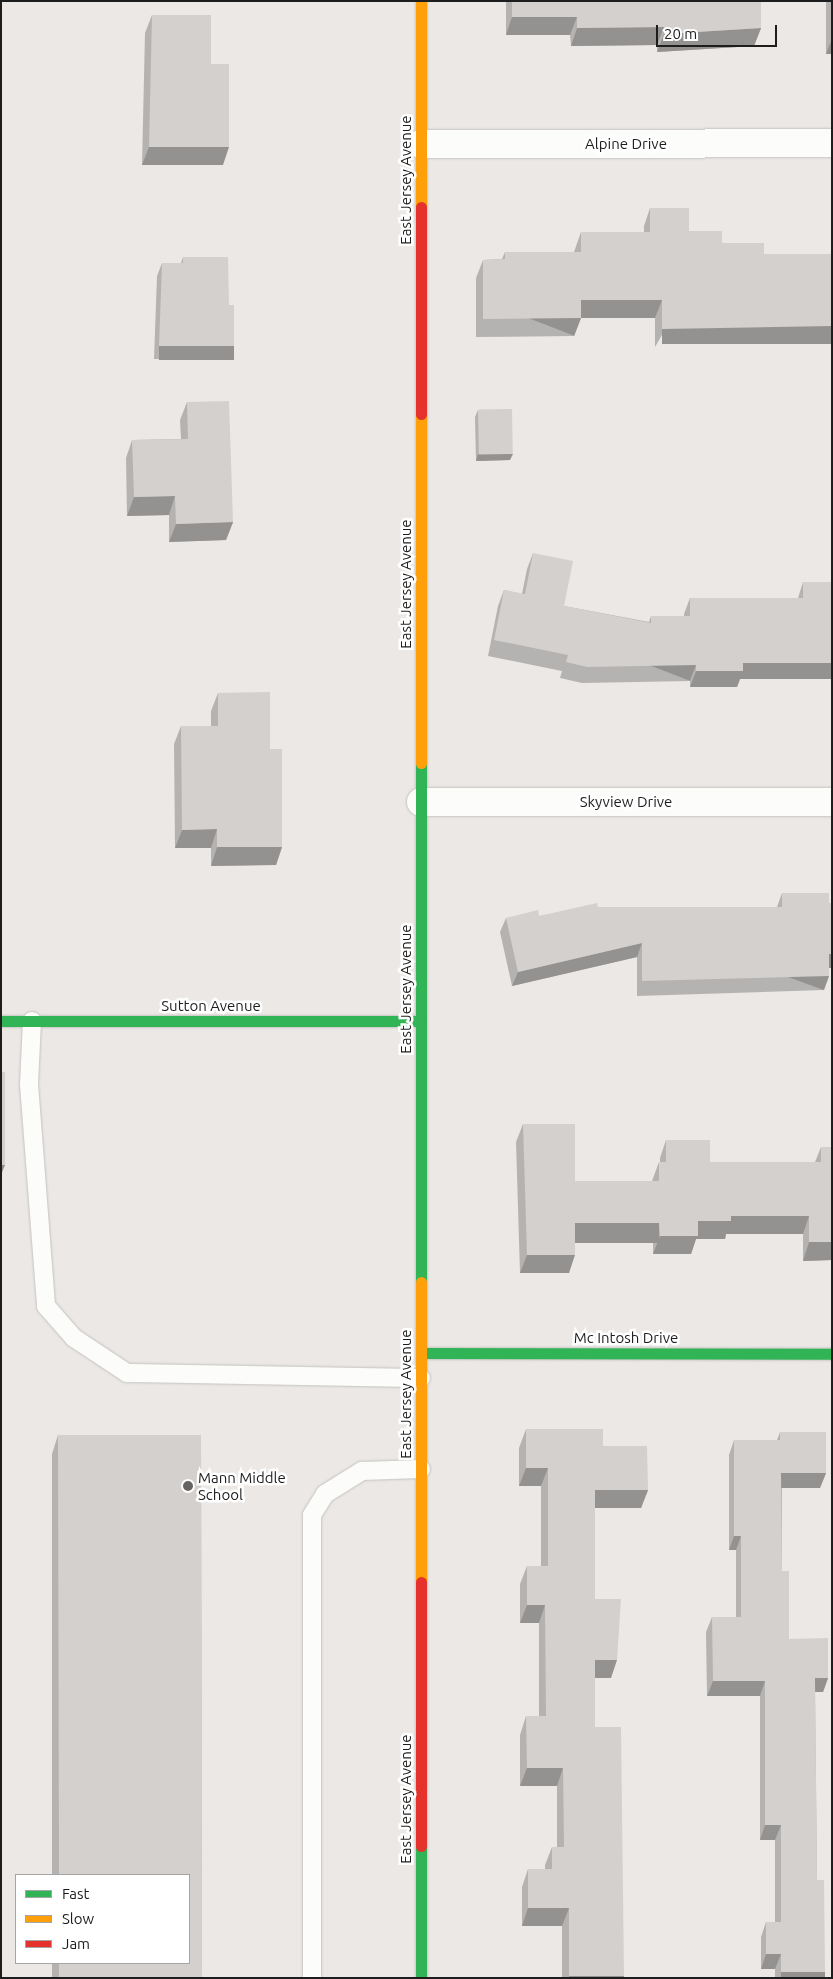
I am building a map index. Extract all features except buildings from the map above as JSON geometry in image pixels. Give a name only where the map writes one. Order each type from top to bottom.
[{"type":"street","name":"East Jersey Avenue","points":[[421,1],[421,1978]]},
{"type":"street","name":"Alpine Drive","points":[[421,144],[832,144]]},
{"type":"street","name":"Skyview Drive","points":[[421,802],[832,802]]},
{"type":"street","name":"Sutton Avenue","points":[[1,1021],[421,1021]]},
{"type":"street","name":"Mc Intosh Drive","points":[[421,1353],[832,1354]]},
{"type":"lane","points":[[32,1021],[30,1084],[46,1306],[74,1338],[127,1373],[421,1378]]},
{"type":"lane","points":[[312,1978],[312,1515],[325,1494],[362,1472],[421,1469]]},
{"type":"traffic: fast","points":[[421,763],[421,1282]]},
{"type":"traffic: fast","points":[[1,1021],[421,1021]]},
{"type":"traffic: fast","points":[[421,1353],[832,1354]]},
{"type":"traffic: fast","points":[[421,1846],[421,1978]]},
{"type":"traffic: slow","points":[[421,1],[421,207]]},
{"type":"traffic: slow","points":[[421,414],[421,763]]},
{"type":"traffic: slow","points":[[421,1282],[421,1582]]},
{"type":"traffic: jam","points":[[421,207],[421,414]]},
{"type":"traffic: jam","points":[[421,1582],[421,1846]]},
{"type":"place","name":"Mann Middle School","points":[[188,1486]]}]
